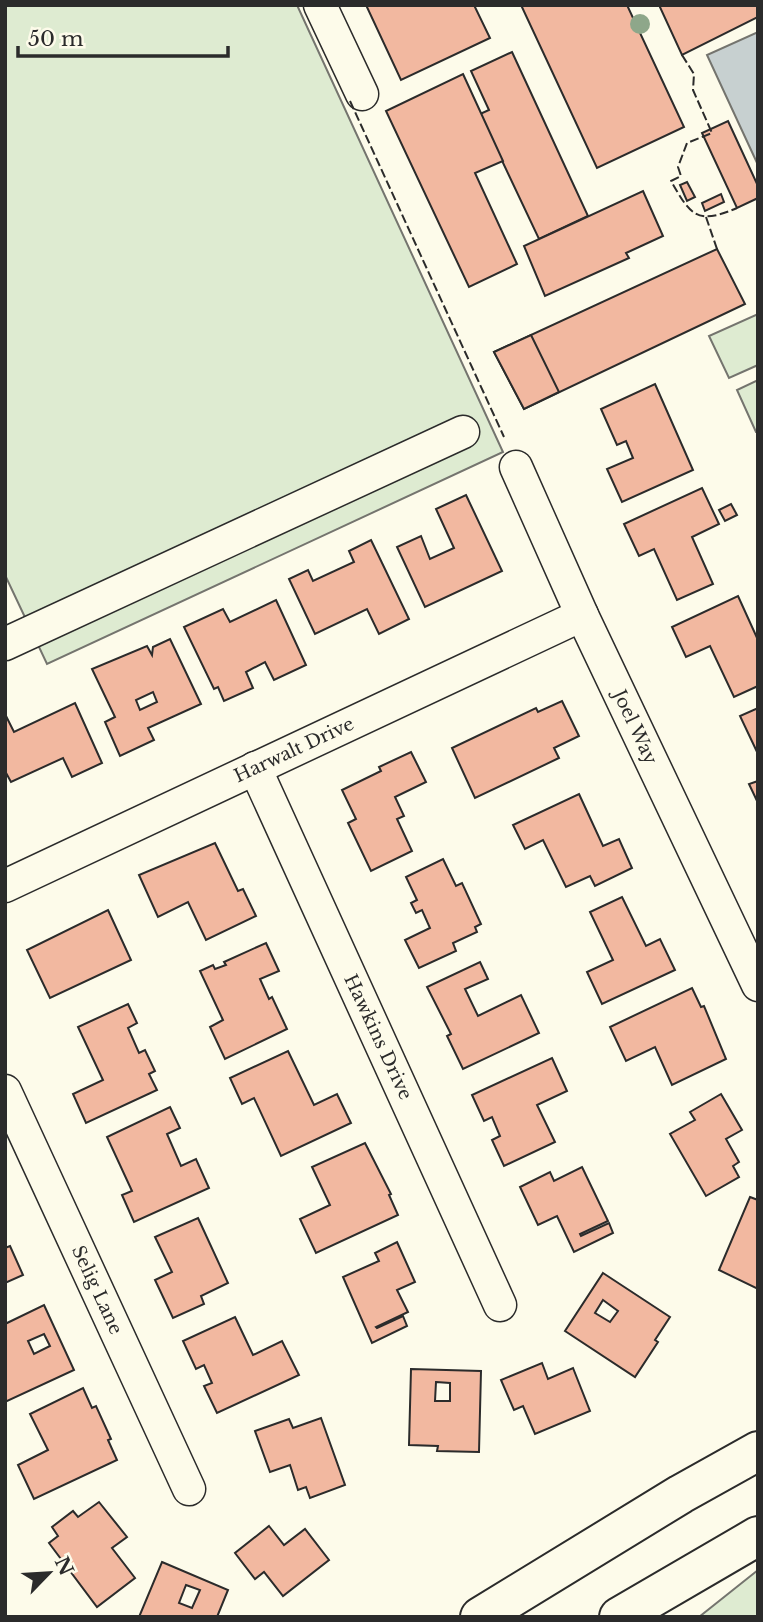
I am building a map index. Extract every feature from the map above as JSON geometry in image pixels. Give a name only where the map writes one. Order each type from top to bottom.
[{"type":"highway","points":[[480,1617],[681,1494],[758,1451]]},
{"type":"highway","points":[[619,1617],[758,1536]]},
{"type":"street","points":[[320,5],[362,94]]},
{"type":"street","points":[[5,644],[463,432]]},
{"type":"street","name":"Joel Way","points":[[516,467],[582,615],[758,985]]},
{"type":"street","name":"Harwalt Drive","points":[[5,886],[582,615]]},
{"type":"street","name":"Hawkins Drive","points":[[255,768],[500,1305]]},
{"type":"street","name":"Selig Lane","points":[[5,1091],[189,1489]]},
{"type":"green space","points":[[5,5],[297,5],[503,452],[47,664],[5,575]]},
{"type":"green space","points":[[758,314],[758,365],[729,378],[709,336]]},
{"type":"green space","points":[[758,380],[758,432],[756,432],[737,390]]},
{"type":"green space","points":[[758,1570],[758,1617],[699,1617]]},
{"type":"shaded area","points":[[758,32],[758,165],[707,55]]},
{"type":"building","points":[[366,5],[474,5],[490,38],[401,80]]},
{"type":"building","points":[[521,5],[627,5],[684,127],[597,168]]},
{"type":"building","points":[[659,5],[758,5],[758,17],[682,55]]},
{"type":"building","points":[[512,52],[588,216],[539,239],[480,114],[489,110],[471,71]]},
{"type":"building","points":[[463,74],[503,161],[475,173],[517,264],[469,287],[386,111]]},
{"type":"building","points":[[728,121],[758,186],[758,198],[737,208],[702,133]]},
{"type":"building","points":[[687,182],[695,197],[687,201],[680,185]]},
{"type":"building","points":[[643,191],[663,236],[626,253],[629,258],[545,296],[524,246]]},
{"type":"building","points":[[721,194],[724,202],[705,211],[702,203]]},
{"type":"building","points":[[717,249],[745,304],[524,409],[494,352]]},
{"type":"building","points":[[531,335],[559,392],[524,409],[494,352]]},
{"type":"building","points":[[655,384],[693,470],[622,502],[607,469],[633,458],[626,441],[617,445],[601,409]]},
{"type":"building","points":[[702,488],[719,524],[692,537],[713,584],[677,600],[654,549],[639,556],[624,524]]},
{"type":"building","points":[[466,495],[502,571],[425,607],[397,547],[421,536],[430,559],[454,548],[436,509]]},
{"type":"building","points":[[731,504],[737,515],[725,521],[719,510]]},
{"type":"building","points":[[371,540],[409,619],[379,634],[367,609],[315,634],[289,579],[308,570],[313,581],[354,562],[349,551]]},
{"type":"building","points":[[738,596],[758,640],[758,686],[734,697],[710,646],[686,657],[672,627]]},
{"type":"building","points":[[276,600],[306,665],[274,680],[265,662],[246,672],[253,688],[224,701],[218,687],[214,689],[184,627],[223,609],[230,622]]},
{"type":"building","points":[[170,639],[201,704],[148,728],[154,740],[120,756],[105,722],[115,717],[92,669],[147,646],[152,655],[153,647]],"holes":[[[153,692],[157,702],[140,710],[136,700]]]},
{"type":"building","points":[[562,701],[579,736],[554,748],[559,758],[475,798],[452,748],[536,708],[538,712]]},
{"type":"building","points":[[75,703],[102,763],[72,777],[63,758],[11,782],[5,771],[5,714],[14,732]]},
{"type":"building","points":[[758,708],[758,754],[740,716]]},
{"type":"building","points":[[411,752],[426,782],[395,797],[404,816],[397,819],[412,851],[371,871],[348,823],[356,819],[342,790],[381,771],[379,767]]},
{"type":"building","points":[[758,781],[758,803],[749,784]]},
{"type":"building","points":[[579,794],[603,846],[619,839],[632,868],[595,886],[590,876],[566,887],[543,840],[525,849],[513,825]]},
{"type":"building","points":[[215,843],[238,891],[243,889],[256,916],[206,940],[188,902],[158,917],[139,875]]},
{"type":"building","points":[[443,859],[456,886],[462,883],[481,924],[475,927],[477,932],[453,943],[456,951],[419,968],[405,940],[430,928],[422,910],[416,913],[411,903],[417,900],[406,877]]},
{"type":"building","points":[[622,897],[646,946],[660,939],[675,970],[602,1004],[587,972],[613,960],[590,912]]},
{"type":"building","points":[[108,910],[131,960],[50,998],[27,950]]},
{"type":"building","points":[[266,943],[279,971],[260,979],[287,1029],[225,1059],[210,1027],[223,1020],[200,971],[213,965],[215,969],[226,965],[224,962]]},
{"type":"building","points":[[480,962],[488,979],[465,989],[478,1016],[521,995],[539,1033],[463,1069],[447,1036],[451,1034],[427,987]]},
{"type":"building","points":[[692,988],[701,1007],[704,1006],[726,1059],[672,1085],[655,1047],[626,1061],[610,1027]]},
{"type":"building","points":[[128,1004],[137,1023],[128,1028],[139,1053],[145,1050],[155,1071],[149,1074],[157,1090],[86,1123],[73,1094],[103,1080],[78,1027]]},
{"type":"building","points":[[288,1051],[314,1105],[337,1094],[351,1123],[281,1156],[254,1098],[242,1104],[230,1078]]},
{"type":"building","points":[[552,1058],[567,1091],[537,1105],[555,1142],[504,1166],[492,1140],[500,1136],[492,1117],[484,1121],[472,1095]]},
{"type":"building","points":[[721,1094],[742,1130],[726,1139],[739,1162],[733,1166],[739,1177],[706,1196],[670,1134],[695,1120],[690,1112]]},
{"type":"building","points":[[170,1107],[180,1128],[167,1134],[181,1166],[196,1159],[209,1188],[134,1222],[122,1195],[132,1191],[107,1137]]},
{"type":"building","points":[[365,1143],[391,1194],[389,1195],[398,1215],[316,1253],[300,1219],[330,1205],[312,1167]]},
{"type":"building","points":[[582,1167],[608,1221],[580,1234],[581,1236],[609,1223],[613,1233],[574,1252],[557,1216],[538,1225],[520,1187],[550,1172],[554,1181]]},
{"type":"building","points":[[750,1197],[758,1200],[758,1289],[719,1270]]},
{"type":"building","points":[[198,1218],[228,1283],[201,1296],[204,1304],[173,1318],[155,1280],[172,1272],[155,1237]]},
{"type":"building","points":[[397,1242],[415,1282],[397,1290],[408,1312],[376,1327],[403,1316],[407,1326],[372,1343],[343,1277],[379,1261],[375,1253]]},
{"type":"building","points":[[10,1246],[23,1275],[5,1283],[5,1248]]},
{"type":"building","points":[[603,1273],[670,1317],[655,1340],[658,1342],[635,1377],[565,1331]],"holes":[[[603,1300],[618,1311],[610,1322],[595,1313]]]},
{"type":"building","points":[[44,1305],[74,1370],[5,1402],[5,1324]],"holes":[[[44,1334],[50,1346],[34,1354],[28,1341]]]},
{"type":"building","points":[[235,1317],[253,1355],[282,1341],[299,1375],[217,1413],[204,1386],[212,1383],[204,1365],[196,1369],[183,1341]]},
{"type":"building","points":[[542,1363],[548,1379],[573,1368],[590,1411],[535,1434],[523,1406],[514,1410],[501,1380]]},
{"type":"building","points":[[411,1369],[481,1371],[479,1452],[437,1451],[438,1446],[409,1445]],"holes":[[[436,1382],[450,1383],[450,1401],[435,1401]]]},
{"type":"building","points":[[83,1388],[92,1408],[96,1406],[117,1460],[34,1499],[18,1465],[48,1450],[30,1414]]},
{"type":"building","points":[[321,1418],[345,1485],[310,1498],[306,1487],[298,1490],[290,1465],[270,1472],[255,1431],[289,1419],[293,1428]]},
{"type":"building","points":[[99,1502],[127,1537],[112,1548],[135,1578],[97,1607],[49,1543],[58,1536],[52,1527],[73,1511],[78,1517]]},
{"type":"building","points":[[269,1526],[284,1545],[305,1529],[329,1560],[283,1596],[264,1572],[255,1579],[235,1553]]},
{"type":"building","points":[[162,1562],[228,1590],[217,1617],[139,1617]],"holes":[[[186,1585],[200,1590],[192,1608],[179,1603]]]},
{"type":"fence","points":[[682,55],[694,74],[693,90],[712,133],[687,143],[678,167],[681,176],[671,181],[684,202],[697,214],[713,216],[737,208]]},
{"type":"fence","points":[[350,101],[504,437]]},
{"type":"fence","points":[[706,217],[717,249]]}]
